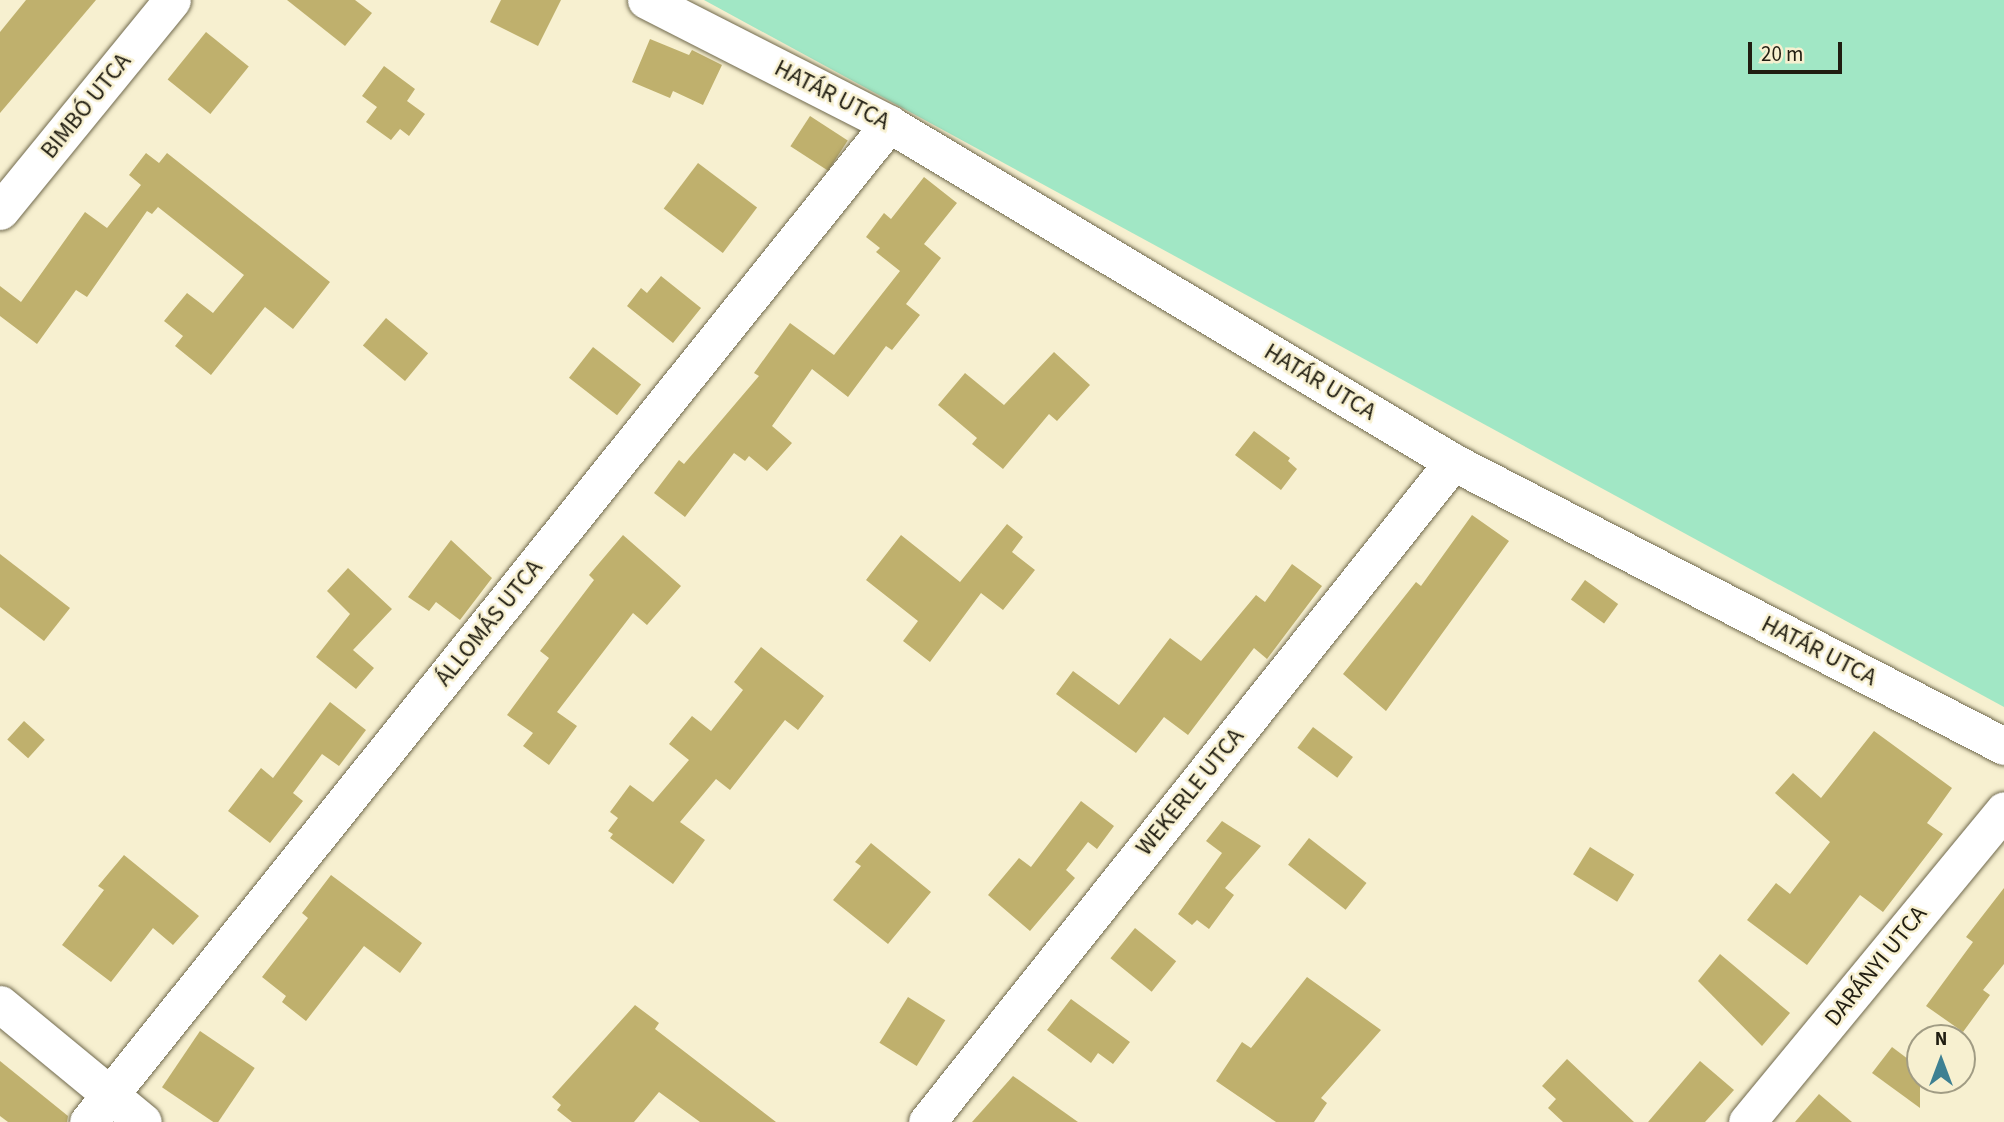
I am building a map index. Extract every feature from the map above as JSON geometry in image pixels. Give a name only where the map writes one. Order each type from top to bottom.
[{"type":"street","name":"BIMBÓ UTCA","points":[[0,211],[172,0]]},
{"type":"street","name":"HATÁR UTCA","points":[[646,0],[889,124],[1453,462],[2004,746]]},
{"type":"street","name":"ÁLLOMÁS UTCA","points":[[99,1109],[889,124]]},
{"type":"street","name":"WEKERLE UTCA","points":[[927,1122],[1453,462]]},
{"type":"street","name":"DARÁNYI UTCA","points":[[1747,1122],[2004,810]]},
{"type":"street","points":[[0,1004],[99,1109],[142,1122]]},
{"type":"green space","points":[[704,0],[2004,0],[2004,707]]},
{"type":"building","points":[[26,0],[96,0],[0,113],[0,32]]},
{"type":"building","points":[[287,0],[355,0],[372,13],[345,46]]},
{"type":"building","points":[[501,0],[561,0],[538,46],[490,22]]},
{"type":"building","points":[[206,32],[249,67],[210,114],[168,79]]},
{"type":"building","points":[[650,39],[689,55],[692,50],[722,65],[703,105],[673,91],[670,98],[632,82]]},
{"type":"building","points":[[384,66],[415,89],[407,101],[425,114],[409,136],[400,129],[391,140],[366,122],[377,107],[362,96]]},
{"type":"building","points":[[810,116],[848,141],[828,171],[790,146]]},
{"type":"building","points":[[146,153],[159,163],[167,153],[330,282],[293,329],[265,307],[211,375],[175,346],[183,336],[164,321],[187,293],[213,313],[244,275],[158,207],[152,214],[147,211],[87,297],[76,290],[37,344],[0,316],[0,286],[21,302],[85,212],[107,228],[141,185],[129,175]]},
{"type":"building","points":[[698,163],[757,208],[723,253],[664,209]]},
{"type":"building","points":[[924,177],[957,203],[924,244],[941,258],[906,304],[920,315],[892,350],[886,346],[848,397],[812,369],[772,426],[792,443],[767,471],[749,456],[745,461],[734,453],[685,517],[654,493],[679,460],[684,464],[759,376],[754,373],[790,323],[834,355],[900,271],[876,252],[880,248],[866,237],[884,213],[891,219]]},
{"type":"building","points":[[661,276],[701,308],[673,343],[627,306],[641,288],[647,293]]},
{"type":"building","points":[[386,318],[428,353],[405,381],[363,346]]},
{"type":"building","points":[[593,347],[641,385],[617,415],[569,378]]},
{"type":"building","points":[[1054,352],[1090,385],[1057,421],[1049,414],[1003,469],[972,444],[977,438],[938,405],[965,373],[1004,405]]},
{"type":"building","points":[[1254,431],[1290,458],[1288,461],[1297,469],[1281,490],[1235,455]]},
{"type":"building","points":[[1472,515],[1509,541],[1386,711],[1343,674],[1416,582],[1421,586]]},
{"type":"building","points":[[1007,524],[1023,537],[1012,552],[1035,570],[1003,610],[981,593],[930,662],[903,641],[918,621],[866,580],[901,535],[960,582]]},
{"type":"building","points":[[623,535],[681,586],[647,625],[633,613],[557,712],[577,726],[549,765],[523,746],[533,733],[507,715],[549,658],[540,651],[594,580],[589,575]]},
{"type":"building","points":[[451,540],[492,578],[460,620],[436,602],[429,611],[408,597]]},
{"type":"building","points":[[0,554],[70,608],[44,641],[0,607]]},
{"type":"building","points":[[1292,564],[1322,586],[1267,659],[1254,648],[1188,735],[1164,717],[1136,753],[1056,694],[1073,671],[1119,705],[1170,638],[1201,661],[1256,595],[1265,602]]},
{"type":"building","points":[[348,568],[392,609],[353,650],[374,668],[356,689],[316,657],[350,614],[327,591]]},
{"type":"building","points":[[1585,580],[1618,604],[1604,624],[1571,599]]},
{"type":"building","points":[[761,647],[824,696],[798,730],[785,720],[730,790],[716,779],[680,822],[705,840],[673,884],[610,838],[613,834],[608,831],[618,818],[610,812],[630,785],[653,802],[689,760],[669,744],[692,716],[711,731],[743,690],[734,682]]},
{"type":"building","points":[[330,702],[366,730],[339,766],[322,754],[293,793],[303,801],[270,843],[228,811],[261,768],[273,778]]},
{"type":"building","points":[[24,721],[45,740],[28,758],[7,740]]},
{"type":"building","points":[[1313,727],[1353,757],[1337,778],[1297,748]]},
{"type":"building","points":[[1874,731],[1952,788],[1927,823],[1943,834],[1883,912],[1860,895],[1807,965],[1747,920],[1776,883],[1790,894],[1830,842],[1775,793],[1793,773],[1821,798]]},
{"type":"building","points":[[1081,801],[1114,826],[1097,849],[1088,842],[1066,870],[1075,878],[1030,931],[988,895],[1019,858],[1031,867]]},
{"type":"building","points":[[1222,821],[1261,846],[1225,888],[1234,895],[1209,929],[1197,920],[1192,925],[1178,914],[1222,853],[1206,841]]},
{"type":"building","points":[[1309,838],[1367,883],[1346,910],[1288,865]]},
{"type":"building","points":[[871,843],[931,892],[888,944],[833,900],[861,866],[855,862]]},
{"type":"building","points":[[1590,847],[1634,875],[1617,902],[1573,874]]},
{"type":"building","points":[[124,855],[199,916],[173,945],[153,928],[111,982],[62,945],[104,890],[98,886]]},
{"type":"building","points":[[331,875],[422,943],[400,973],[364,946],[306,1021],[282,1002],[286,996],[262,977],[308,918],[302,913]]},
{"type":"building","points":[[2004,888],[2004,964],[1983,990],[1990,995],[1969,1024],[1952,1024],[1926,1006],[1973,942],[1966,937]]},
{"type":"building","points":[[1135,928],[1176,961],[1152,992],[1110,958]]},
{"type":"building","points":[[1720,954],[1790,1013],[1762,1046],[1698,981]]},
{"type":"building","points":[[1307,977],[1381,1030],[1321,1098],[1327,1103],[1314,1122],[1276,1122],[1216,1081],[1242,1042],[1251,1048]]},
{"type":"building","points":[[908,997],[945,1020],[917,1066],[879,1043]]},
{"type":"building","points":[[1071,999],[1130,1042],[1113,1064],[1098,1053],[1091,1063],[1047,1030]]},
{"type":"building","points":[[635,1005],[659,1023],[655,1029],[776,1122],[700,1122],[659,1092],[634,1122],[572,1122],[557,1110],[561,1105],[552,1097]]},
{"type":"building","points":[[200,1031],[255,1068],[218,1122],[213,1122],[162,1087]]},
{"type":"building","points":[[1892,1047],[1906,1058],[1906,1094],[1920,1094],[1920,1108],[1872,1073]]},
{"type":"building","points":[[1567,1059],[1634,1122],[1563,1122],[1548,1108],[1556,1099],[1542,1086]]},
{"type":"building","points":[[0,1061],[68,1116],[67,1122],[8,1122],[0,1116]]},
{"type":"building","points":[[1700,1061],[1734,1090],[1705,1122],[1648,1122]]},
{"type":"building","points":[[1013,1076],[1078,1122],[972,1122]]},
{"type":"building","points":[[1819,1094],[1852,1122],[1795,1122]]}]
